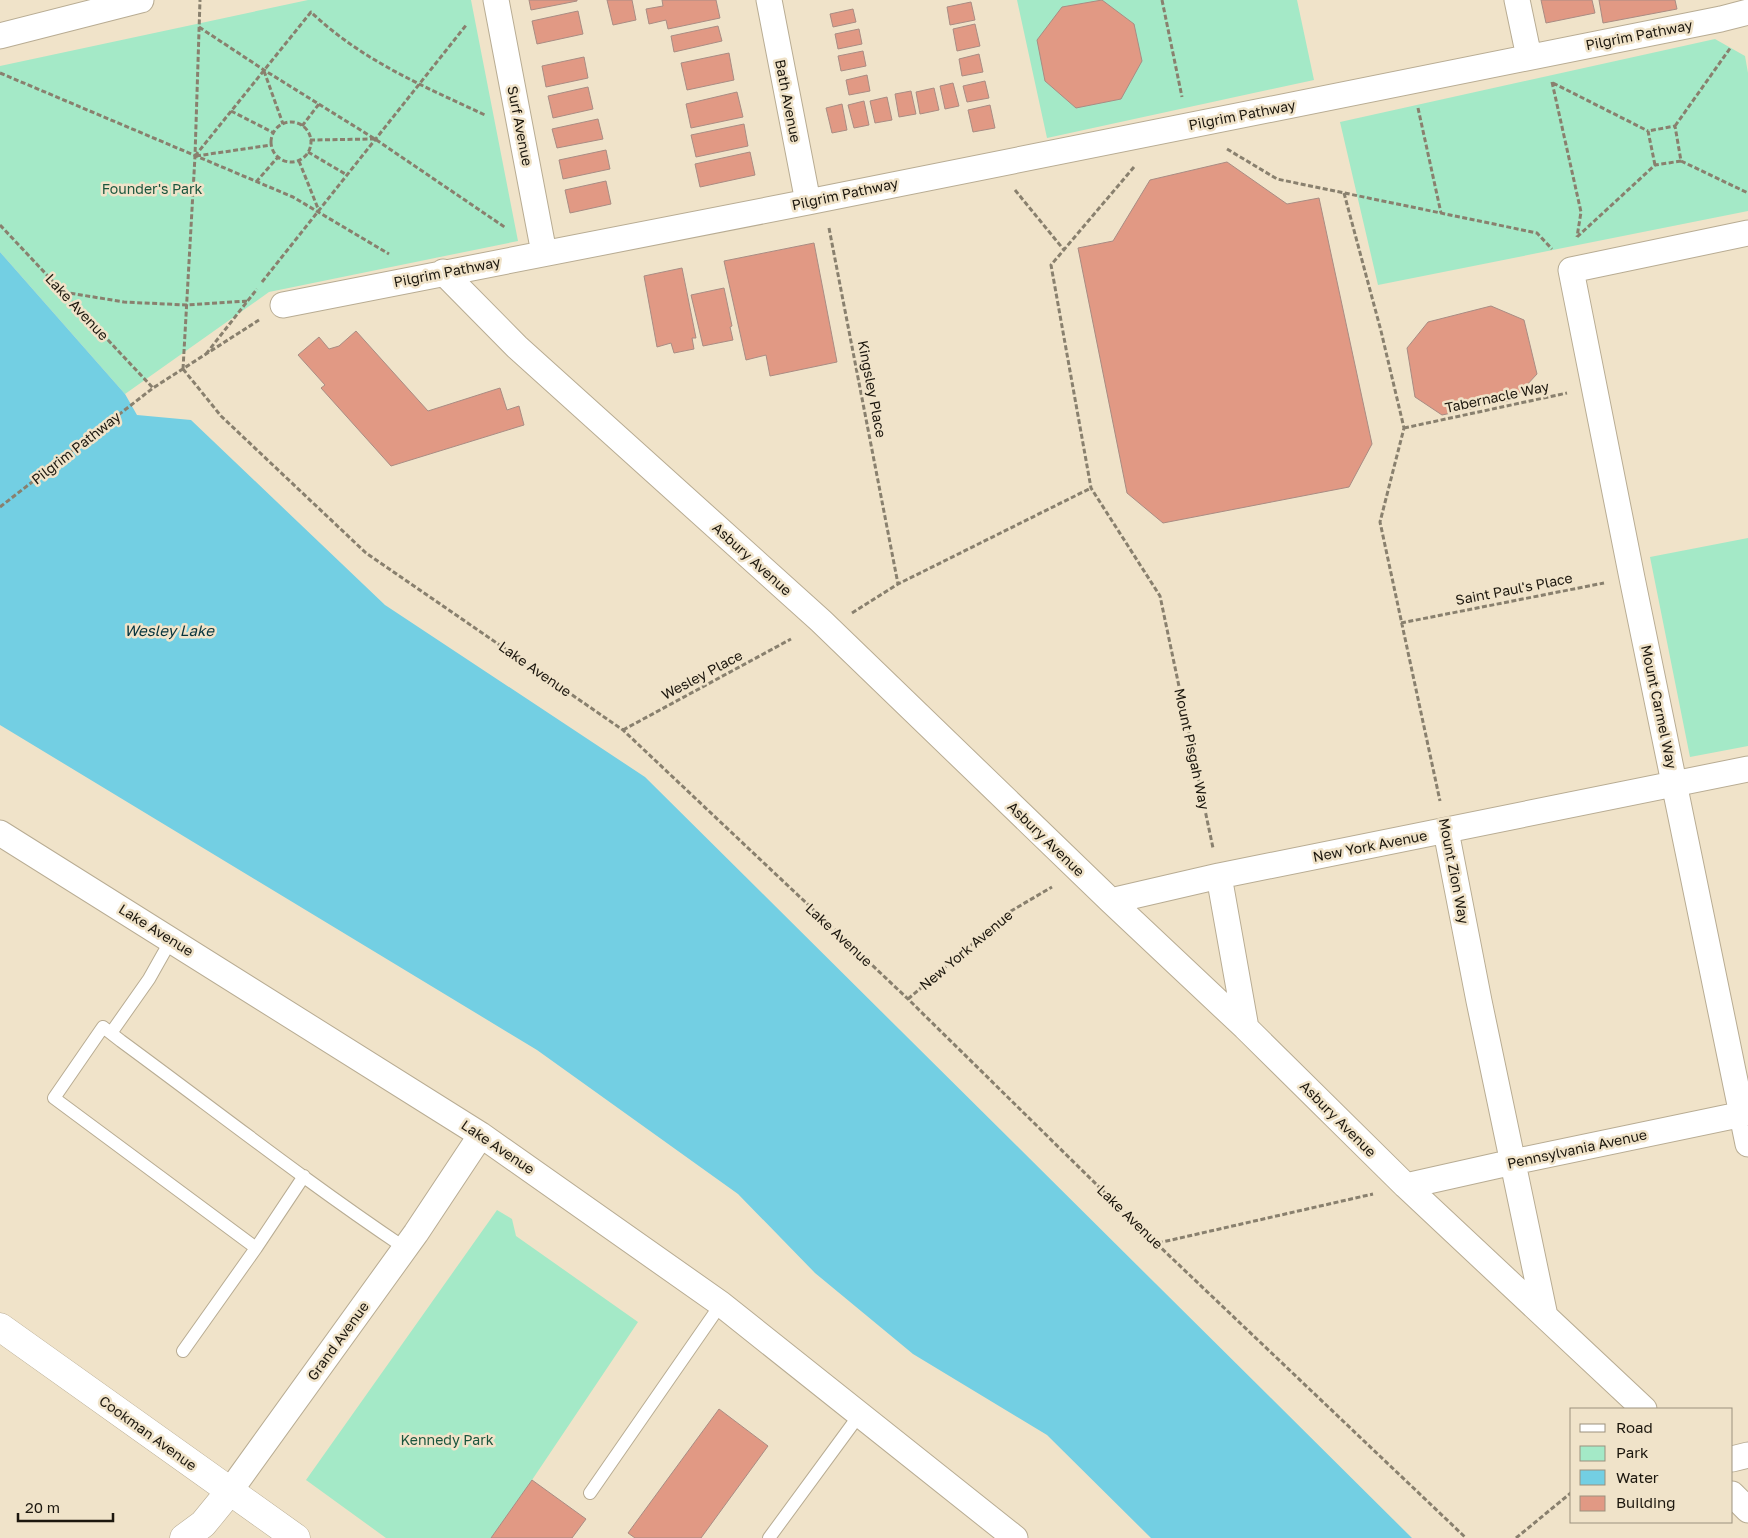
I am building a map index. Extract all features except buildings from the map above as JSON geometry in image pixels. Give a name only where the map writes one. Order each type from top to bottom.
[{"type":"street","points":[[0,36],[141,0]]},
{"type":"street","name":"Surf Avenue","points":[[496,0],[544,253]]},
{"type":"street","name":"Bath Avenue","points":[[769,0],[816,200]]},
{"type":"street","points":[[1517,0],[1529,57]]},
{"type":"street","name":"Pilgrim Pathway","points":[[283,305],[1188,126],[1712,21],[1748,12]]},
{"type":"street","points":[[1571,270],[1748,233]]},
{"type":"street","name":"Mount Carmel Way","points":[[1571,270],[1674,783],[1745,1114],[1748,1144]]},
{"type":"street","name":"Asbury Avenue","points":[[443,272],[517,347],[821,621],[1111,901],[1246,1028],[1406,1186],[1643,1408]]},
{"type":"street","name":"New York Avenue","points":[[1111,901],[1219,876],[1748,769]]},
{"type":"street","name":"Mount Zion Way","points":[[1446,831],[1481,1011],[1545,1316]]},
{"type":"street","name":"Lake Avenue","points":[[0,833],[481,1135],[721,1304],[860,1414],[1007,1536]]},
{"type":"street","points":[[1219,876],[1246,1028]]},
{"type":"street","name":"Pennsylvania Avenue","points":[[1406,1186],[1745,1114]]},
{"type":"street","name":"Grand Avenue","points":[[184,1538],[203,1524],[230,1492],[405,1248],[481,1135]]},
{"type":"street","name":"Cookman Avenue","points":[[0,1327],[296,1538]]},
{"type":"street","points":[[1733,1459],[1748,1455]]},
{"type":"street","points":[[1733,1495],[1748,1510]]},
{"type":"lane","points":[[111,1033],[149,979],[171,940]]},
{"type":"lane","points":[[256,1248],[54,1098],[102,1027],[360,1218],[405,1248]]},
{"type":"lane","points":[[183,1352],[304,1176]]},
{"type":"lane","points":[[590,1493],[721,1304]]},
{"type":"lane","points":[[769,1538],[860,1414]]},
{"type":"path","points":[[183,369],[195,156],[200,0]]},
{"type":"path","points":[[1162,0],[1188,126],[1277,179],[1537,233],[1571,270]]},
{"type":"path","points":[[195,156],[311,12],[324,24],[378,63],[418,85],[485,115]]},
{"type":"path","points":[[206,354],[467,24]]},
{"type":"path","points":[[199,27],[264,70],[376,139],[506,228]]},
{"type":"path","points":[[1529,57],[1552,82],[1648,130],[1674,126],[1737,40]]},
{"type":"path","points":[[264,70],[283,124]]},
{"type":"path","points":[[0,73],[293,197],[390,254]]},
{"type":"path","points":[[1412,80],[1441,213]]},
{"type":"path","points":[[1552,82],[1581,212],[1576,238],[1655,165],[1681,160],[1748,193]]},
{"type":"path","points":[[302,126],[319,104]]},
{"type":"path","points":[[231,111],[274,133]]},
{"type":"path","points":[[293,122],[302,126],[309,133],[311,146],[304,158],[298,161],[286,162],[275,154],[271,145],[274,133],[283,124],[293,122]]},
{"type":"path","points":[[1674,126],[1681,160]]},
{"type":"path","points":[[1648,130],[1655,165]]},
{"type":"path","points":[[310,140],[376,139]]},
{"type":"path","points":[[195,156],[271,145]]},
{"type":"path","points":[[308,152],[347,175]]},
{"type":"path","points":[[256,182],[278,157]]},
{"type":"path","points":[[298,161],[319,211]]},
{"type":"path","points":[[846,617],[898,584],[1091,488],[1050,266],[1140,163]]},
{"type":"path","points":[[994,164],[1064,250]]},
{"type":"path","points":[[1344,193],[1404,428]]},
{"type":"path","name":"Kingsley Place","points":[[816,200],[898,584]]},
{"type":"path","name":"Lake Avenue","points":[[0,225],[153,388]]},
{"type":"path","points":[[63,292],[124,302],[186,305],[248,300]]},
{"type":"path","name":"Pilgrim Pathway","points":[[0,508],[153,388],[283,305]]},
{"type":"path","name":"Lake Avenue","points":[[183,369],[221,416],[366,553],[623,730],[908,999],[1157,1244],[1466,1538]]},
{"type":"path","name":"Tabernacle Way","points":[[1404,428],[1594,388]]},
{"type":"path","name":"Mount Zion Way","points":[[1404,428],[1380,522],[1446,831]]},
{"type":"path","name":"Mount Pisgah Way","points":[[1091,488],[1160,596],[1219,876]]},
{"type":"path","name":"Saint Paul's Place","points":[[1401,623],[1632,578]]},
{"type":"path","name":"Wesley Place","points":[[623,730],[791,639]]},
{"type":"path","name":"New York Avenue","points":[[908,999],[1011,911],[1052,887]]},
{"type":"path","points":[[1157,1244],[1375,1194]]},
{"type":"path","points":[[1516,1538],[1570,1494]]},
{"type":"green space","name":"Founder's Park","points":[[308,0],[471,0],[518,241],[269,292],[125,394],[0,252],[0,66]]},
{"type":"green space","points":[[1017,0],[1297,0],[1314,80],[1047,138]]},
{"type":"green space","points":[[1715,39],[1745,56],[1748,73],[1748,211],[1378,285],[1340,122]]},
{"type":"green space","points":[[1748,538],[1748,746],[1690,757],[1650,557]]},
{"type":"green space","name":"Kennedy Park","points":[[497,1210],[512,1219],[516,1236],[638,1322],[491,1538],[386,1538],[306,1480]]},
{"type":"water","name":"Wesley Lake","points":[[0,252],[125,394],[137,415],[191,420],[385,605],[645,777],[1412,1538],[1151,1538],[1047,1435],[913,1354],[815,1273],[738,1194],[537,1050],[0,725]]}]
